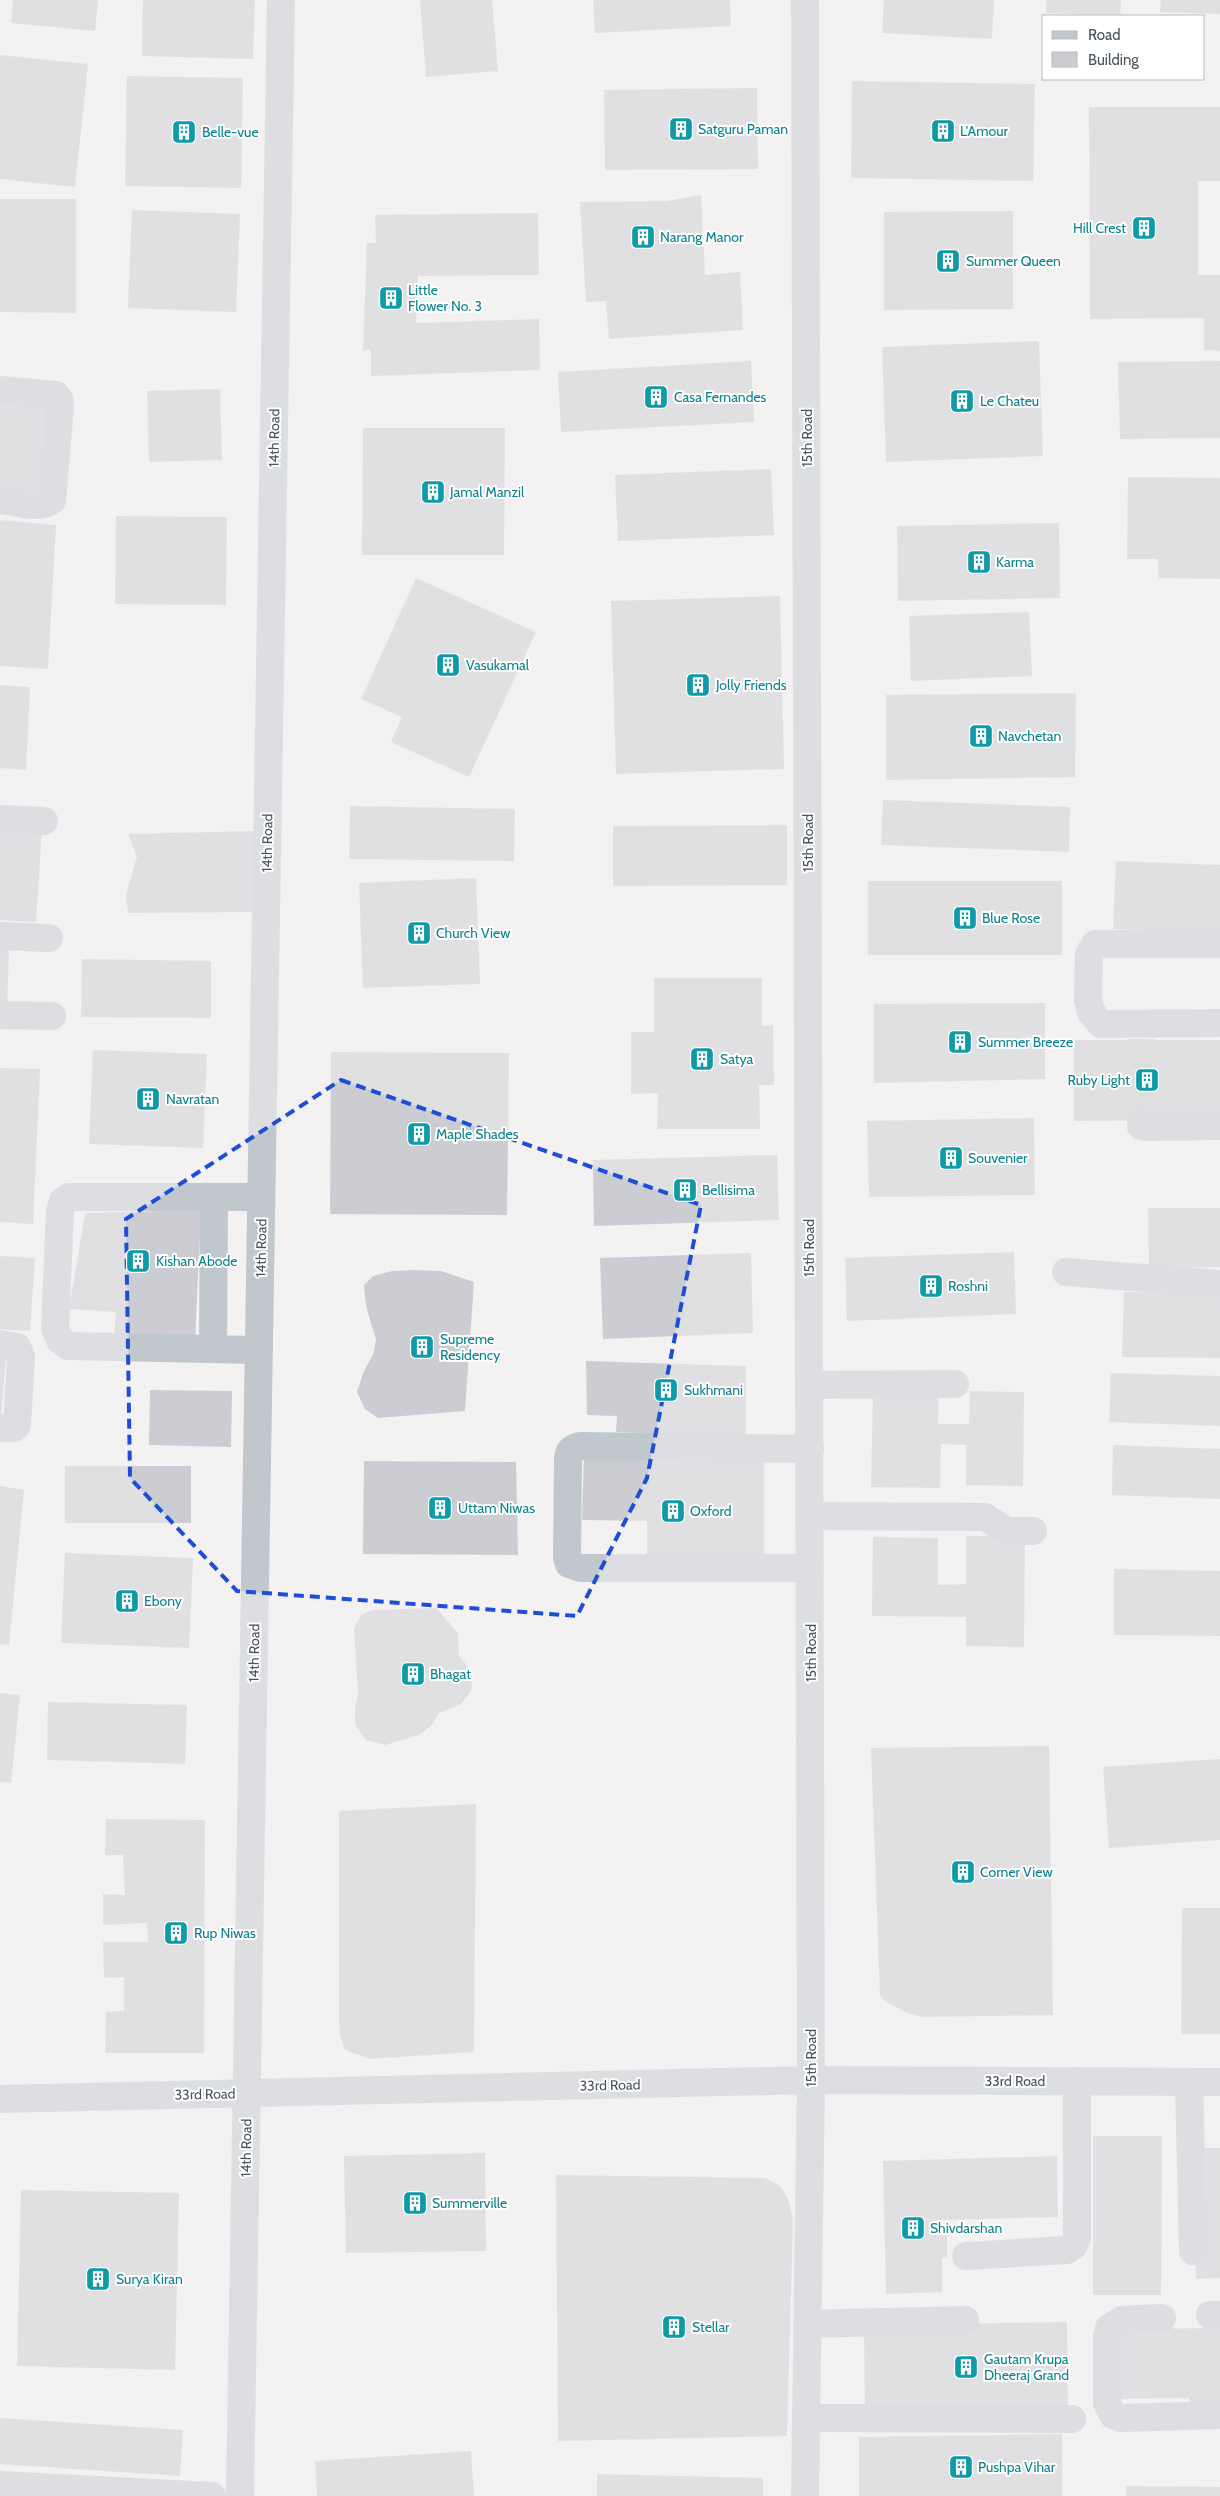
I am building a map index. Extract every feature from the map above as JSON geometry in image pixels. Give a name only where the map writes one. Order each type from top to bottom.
[{"type":"street","name":"14th Road","points":[[240,2496],[281,0]]},
{"type":"street","name":"15th Road","points":[[805,0],[812,2080],[805,2496]]},
{"type":"street","points":[[0,390],[56,395],[60,406],[52,500],[46,504],[39,505],[0,500]]},
{"type":"street","points":[[0,819],[44,821]]},
{"type":"street","points":[[0,927],[42,933],[0,936]]},
{"type":"street","points":[[1220,944],[1095,944],[1089,954],[1088,999],[1091,1012],[1101,1024],[1220,1022]]},
{"type":"street","points":[[0,1015],[52,1016]]},
{"type":"street","points":[[1141,1039],[1144,1033],[1220,1032]]},
{"type":"street","points":[[1141,1122],[1141,1126],[1148,1128],[1220,1126]]},
{"type":"street","points":[[259,1350],[68,1346],[60,1340],[55,1328],[63,1201],[69,1197],[262,1197]]},
{"type":"street","points":[[213,1349],[214,1197]]},
{"type":"street","points":[[1066,1272],[1220,1284]]},
{"type":"street","points":[[0,1344],[17,1347],[21,1357],[18,1424],[14,1428],[0,1428]]},
{"type":"street","points":[[810,1385],[955,1384]]},
{"type":"street","points":[[810,1448],[580,1446],[574,1447],[569,1452],[568,1458],[569,1564],[581,1568],[810,1568]]},
{"type":"street","points":[[810,1516],[985,1517],[1008,1531],[1033,1531]]},
{"type":"street","name":"33rd Road","points":[[0,2099],[812,2080],[1220,2082]]},
{"type":"street","points":[[966,2256],[1067,2250],[1074,2245],[1077,2238],[1077,2081]]},
{"type":"street","points":[[1189,2082],[1193,2251]]},
{"type":"street","points":[[1162,2318],[1122,2320],[1110,2328],[1107,2335],[1107,2404],[1113,2414],[1121,2418],[1220,2415]]},
{"type":"street","points":[[807,2324],[965,2320]]},
{"type":"street","points":[[806,2418],[1072,2419]]},
{"type":"street","points":[[0,2485],[212,2496]]},
{"type":"highlighted area","points":[[341,1080],[701,1205],[647,1478],[577,1616],[237,1591],[130,1478],[126,1219]]},
{"type":"building","points":[[13,0],[98,0],[95,31],[11,23]]},
{"type":"building","points":[[143,0],[255,0],[253,59],[142,56]]},
{"type":"building","points":[[420,0],[492,0],[498,71],[426,77]]},
{"type":"building","points":[[593,0],[730,0],[731,26],[595,33]]},
{"type":"building","points":[[884,0],[994,0],[992,39],[882,33]]},
{"type":"building","points":[[1047,0],[1121,0],[1120,15],[1046,13]]},
{"type":"building","points":[[1161,0],[1220,0],[1220,14],[1160,12]]},
{"type":"building","points":[[0,55],[88,64],[75,187],[0,179]]},
{"type":"building","name":"Belle-vue","points":[[127,76],[243,78],[241,188],[125,186]]},
{"type":"building","name":"L'Amour","points":[[852,81],[1035,84],[1033,181],[851,178]]},
{"type":"building","name":"Satguru Paman","points":[[757,88],[758,169],[605,170],[604,90]]},
{"type":"building","name":"Hill Crest","points":[[1089,107],[1220,107],[1220,181],[1198,181],[1198,275],[1220,275],[1220,351],[1204,350],[1204,318],[1090,319]]},
{"type":"building","name":"Narang Manor","points":[[701,195],[705,275],[740,272],[743,330],[609,339],[606,301],[586,302],[580,202],[667,201]]},
{"type":"building","points":[[0,199],[76,199],[76,313],[0,312]]},
{"type":"building","points":[[132,210],[240,214],[236,312],[128,308]]},
{"type":"building","name":"Summer Queen","points":[[1013,211],[1013,309],[884,310],[884,212]]},
{"type":"building","name":"Little Flower No. 3","points":[[538,213],[539,275],[418,276],[416,323],[539,319],[540,370],[371,376],[371,350],[363,350],[367,243],[376,243],[375,215]]},
{"type":"building","name":"Le Chateu","points":[[1039,341],[1043,456],[886,462],[882,347]]},
{"type":"building","name":"Casa Fernandes","points":[[751,361],[754,422],[561,432],[558,372]]},
{"type":"building","points":[[1220,361],[1220,438],[1120,439],[1118,362]]},
{"type":"building","points":[[220,389],[222,460],[149,462],[147,391]]},
{"type":"building","points":[[0,399],[52,405],[41,498],[0,493]]},
{"type":"building","name":"Jamal Manzil","points":[[363,428],[505,428],[504,555],[362,555]]},
{"type":"building","points":[[771,469],[774,535],[618,541],[615,475]]},
{"type":"building","points":[[1128,477],[1220,478],[1220,579],[1159,578],[1158,559],[1127,559]]},
{"type":"building","points":[[116,516],[227,517],[226,605],[115,604]]},
{"type":"building","points":[[0,520],[56,525],[48,669],[0,666]]},
{"type":"building","name":"Karma","points":[[1059,523],[1060,598],[898,601],[897,526]]},
{"type":"building","name":"Vasukamal","points":[[416,578],[536,632],[469,777],[391,742],[402,717],[361,699]]},
{"type":"building","name":"Jolly Friends","points":[[780,596],[784,769],[616,774],[611,601]]},
{"type":"building","points":[[1029,612],[1032,676],[911,681],[909,616]]},
{"type":"building","points":[[0,685],[30,687],[26,770],[0,768]]},
{"type":"building","name":"Navchetan","points":[[1076,693],[1075,777],[886,780],[886,695]]},
{"type":"building","points":[[883,800],[1070,807],[1069,852],[881,845]]},
{"type":"building","points":[[350,806],[515,809],[514,861],[349,859]]},
{"type":"building","points":[[0,825],[42,827],[36,922],[0,920]]},
{"type":"building","points":[[787,825],[787,885],[613,886],[613,826]]},
{"type":"building","points":[[256,831],[256,912],[128,913],[126,895],[137,856],[128,834]]},
{"type":"building","points":[[1116,861],[1220,865],[1220,933],[1113,929]]},
{"type":"building","name":"Church View","points":[[476,878],[480,984],[363,988],[359,883]]},
{"type":"building","name":"Blue Rose","points":[[868,881],[1062,881],[1062,955],[868,955]]},
{"type":"building","points":[[0,947],[9,948],[7,1009],[0,1009]]},
{"type":"building","points":[[82,959],[211,961],[211,1018],[81,1017]]},
{"type":"building","name":"Satya","points":[[654,978],[762,978],[762,1026],[773,1025],[774,1085],[759,1085],[760,1129],[657,1129],[658,1093],[631,1094],[631,1032],[654,1032]]},
{"type":"building","name":"Summer Breeze","points":[[1045,1003],[1045,1079],[874,1083],[874,1004]]},
{"type":"building","name":"Ruby Light","points":[[1074,1040],[1220,1040],[1220,1120],[1074,1121]]},
{"type":"building","name":"Navratan","points":[[93,1050],[207,1054],[203,1148],[89,1144]]},
{"type":"building","name":"Maple Shades","points":[[331,1052],[509,1053],[507,1215],[330,1214]]},
{"type":"building","points":[[0,1068],[40,1069],[33,1224],[0,1222]]},
{"type":"building","name":"Souvenier","points":[[1034,1118],[1035,1195],[869,1197],[867,1121]]},
{"type":"building","name":"Bellisima","points":[[777,1155],[779,1220],[594,1226],[593,1160]]},
{"type":"building","points":[[1148,1208],[1220,1208],[1220,1267],[1149,1268]]},
{"type":"building","name":"Kishan Abode","points":[[201,1210],[195,1342],[114,1338],[116,1312],[69,1309],[85,1213]]},
{"type":"building","name":"Roshni","points":[[1014,1252],[1016,1314],[847,1321],[845,1258]]},
{"type":"building","points":[[751,1253],[753,1333],[603,1339],[600,1258]]},
{"type":"building","points":[[0,1256],[35,1258],[30,1331],[0,1329]]},
{"type":"building","name":"Supreme Residency","points":[[392,1271],[441,1271],[474,1282],[465,1411],[378,1418],[365,1409],[357,1392],[364,1371],[373,1355],[376,1340],[366,1306],[364,1285],[373,1276]]},
{"type":"building","points":[[1124,1292],[1220,1293],[1220,1358],[1122,1357]]},
{"type":"building","points":[[0,1354],[6,1355],[1,1416],[0,1416]]},
{"type":"building","name":"Sukhmani","points":[[586,1361],[746,1366],[746,1437],[616,1432],[617,1416],[587,1415]]},
{"type":"building","points":[[1111,1373],[1220,1376],[1220,1426],[1109,1422]]},
{"type":"building","points":[[150,1390],[232,1391],[231,1447],[149,1445]]},
{"type":"building","points":[[970,1391],[1024,1392],[1023,1486],[966,1485],[966,1445],[941,1444],[940,1488],[871,1487],[873,1395],[939,1395],[938,1424],[969,1424]]},
{"type":"building","points":[[1113,1445],[1220,1449],[1220,1499],[1112,1495]]},
{"type":"building","name":"Oxford","points":[[584,1453],[764,1455],[764,1559],[647,1558],[647,1521],[582,1520]]},
{"type":"building","name":"Uttam Niwas","points":[[364,1461],[516,1462],[518,1555],[363,1554]]},
{"type":"building","points":[[65,1466],[191,1466],[191,1523],[65,1523]]},
{"type":"building","points":[[0,1486],[24,1490],[9,1645],[0,1644]]},
{"type":"building","points":[[966,1536],[1025,1536],[1024,1647],[966,1646],[966,1617],[872,1616],[873,1537],[938,1538],[938,1585],[966,1584]]},
{"type":"building","name":"Ebony","points":[[65,1553],[193,1558],[189,1648],[61,1643]]},
{"type":"building","points":[[1114,1569],[1220,1571],[1220,1636],[1114,1635]]},
{"type":"building","name":"Bhagat","points":[[436,1608],[458,1633],[459,1655],[468,1667],[472,1681],[471,1691],[461,1704],[439,1713],[432,1725],[419,1735],[385,1745],[366,1740],[355,1725],[355,1707],[358,1695],[354,1628],[361,1615],[372,1610]]},
{"type":"building","points":[[0,1693],[20,1695],[11,1783],[0,1782]]},
{"type":"building","points":[[48,1702],[187,1705],[185,1764],[47,1760]]},
{"type":"building","name":"Corner View","points":[[1049,1746],[1053,2015],[923,2017],[907,2013],[885,2001],[880,1995],[871,1748]]},
{"type":"building","points":[[1220,1759],[1220,1840],[1109,1848],[1103,1767]]},
{"type":"building","points":[[476,1804],[474,2052],[370,2059],[345,2050],[340,2036],[339,2022],[339,1811]]},
{"type":"building","name":"Rup Niwas","points":[[106,1819],[205,1820],[204,2053],[105,2053],[106,2012],[124,2011],[124,1977],[104,1978],[103,1942],[148,1942],[147,1923],[103,1925],[103,1894],[125,1895],[123,1855],[105,1855]]},
{"type":"building","points":[[1182,1908],[1220,1908],[1220,2034],[1181,2034]]},
{"type":"building","points":[[1093,2136],[1162,2136],[1161,2295],[1093,2295]]},
{"type":"building","points":[[1204,2148],[1220,2148],[1220,2278],[1196,2279],[1194,2195]]},
{"type":"building","name":"Summerville","points":[[485,2153],[486,2251],[346,2253],[344,2156]]},
{"type":"building","name":"Shivdarshan","points":[[1057,2156],[1058,2217],[942,2220],[942,2236],[947,2235],[947,2257],[942,2258],[942,2292],[886,2294],[883,2161]]},
{"type":"building","name":"Stellar","points":[[556,2175],[765,2178],[780,2186],[788,2199],[793,2219],[787,2436],[558,2441]]},
{"type":"building","name":"Surya Kiran","points":[[21,2190],[179,2193],[175,2370],[17,2366]]},
{"type":"building","name":"Gautam Krupa Dheeraj Grand","points":[[1067,2322],[1068,2410],[865,2413],[864,2325]]},
{"type":"building","points":[[1220,2328],[1220,2407],[1189,2408],[1189,2398],[1117,2399],[1117,2329]]},
{"type":"building","points":[[0,2418],[183,2430],[180,2476],[0,2464]]},
{"type":"building","name":"Pushpa Vihar","points":[[1062,2434],[1062,2496],[859,2496],[859,2437]]},
{"type":"building","points":[[471,2451],[474,2496],[317,2496],[315,2461]]},
{"type":"building","points":[[597,2474],[763,2478],[763,2496],[597,2496]]},
{"type":"building","points":[[1126,2486],[1220,2487],[1220,2496],[1126,2496]]},
{"type":"tunnel","points":[[1141,1039],[1141,1122]]},
{"type":"place","name":"Satguru Paman","points":[[681,129]]},
{"type":"place","name":"L'Amour","points":[[943,131]]},
{"type":"place","name":"Belle-vue","points":[[184,132]]},
{"type":"place","name":"Hill Crest","points":[[1144,228]]},
{"type":"place","name":"Narang Manor","points":[[643,237]]},
{"type":"place","name":"Summer Queen","points":[[948,261]]},
{"type":"place","name":"Little Flower No. 3","points":[[391,298]]},
{"type":"place","name":"Casa Fernandes","points":[[656,397]]},
{"type":"place","name":"Le Chateu","points":[[962,401]]},
{"type":"place","name":"Jamal Manzil","points":[[433,492]]},
{"type":"place","name":"Karma","points":[[979,562]]},
{"type":"place","name":"Vasukamal","points":[[448,665]]},
{"type":"place","name":"Jolly Friends","points":[[698,685]]},
{"type":"place","name":"Navchetan","points":[[981,736]]},
{"type":"place","name":"Blue Rose","points":[[965,918]]},
{"type":"place","name":"Church View","points":[[419,933]]},
{"type":"place","name":"Summer Breeze","points":[[960,1042]]},
{"type":"place","name":"Satya","points":[[702,1059]]},
{"type":"place","name":"Ruby Light","points":[[1147,1080]]},
{"type":"place","name":"Navratan","points":[[148,1099]]},
{"type":"place","name":"Maple Shades","points":[[419,1134]]},
{"type":"place","name":"Souvenier","points":[[951,1158]]},
{"type":"place","name":"Bellisima","points":[[685,1190]]},
{"type":"place","name":"Kishan Abode","points":[[138,1261]]},
{"type":"place","name":"Roshni","points":[[931,1286]]},
{"type":"place","name":"Supreme Residency","points":[[422,1347]]},
{"type":"place","name":"Sukhmani","points":[[666,1390]]},
{"type":"place","name":"Uttam Niwas","points":[[440,1508]]},
{"type":"place","name":"Oxford","points":[[673,1511]]},
{"type":"place","name":"Ebony","points":[[127,1601]]},
{"type":"place","name":"Bhagat","points":[[413,1674]]},
{"type":"place","name":"Corner View","points":[[963,1872]]},
{"type":"place","name":"Rup Niwas","points":[[176,1933]]},
{"type":"place","name":"Summerville","points":[[415,2203]]},
{"type":"place","name":"Shivdarshan","points":[[913,2228]]},
{"type":"place","name":"Surya Kiran","points":[[98,2279]]},
{"type":"place","name":"Stellar","points":[[674,2327]]},
{"type":"place","name":"Gautam Krupa Dheeraj Grand","points":[[966,2367]]},
{"type":"place","name":"Pushpa Vihar","points":[[961,2467]]}]
